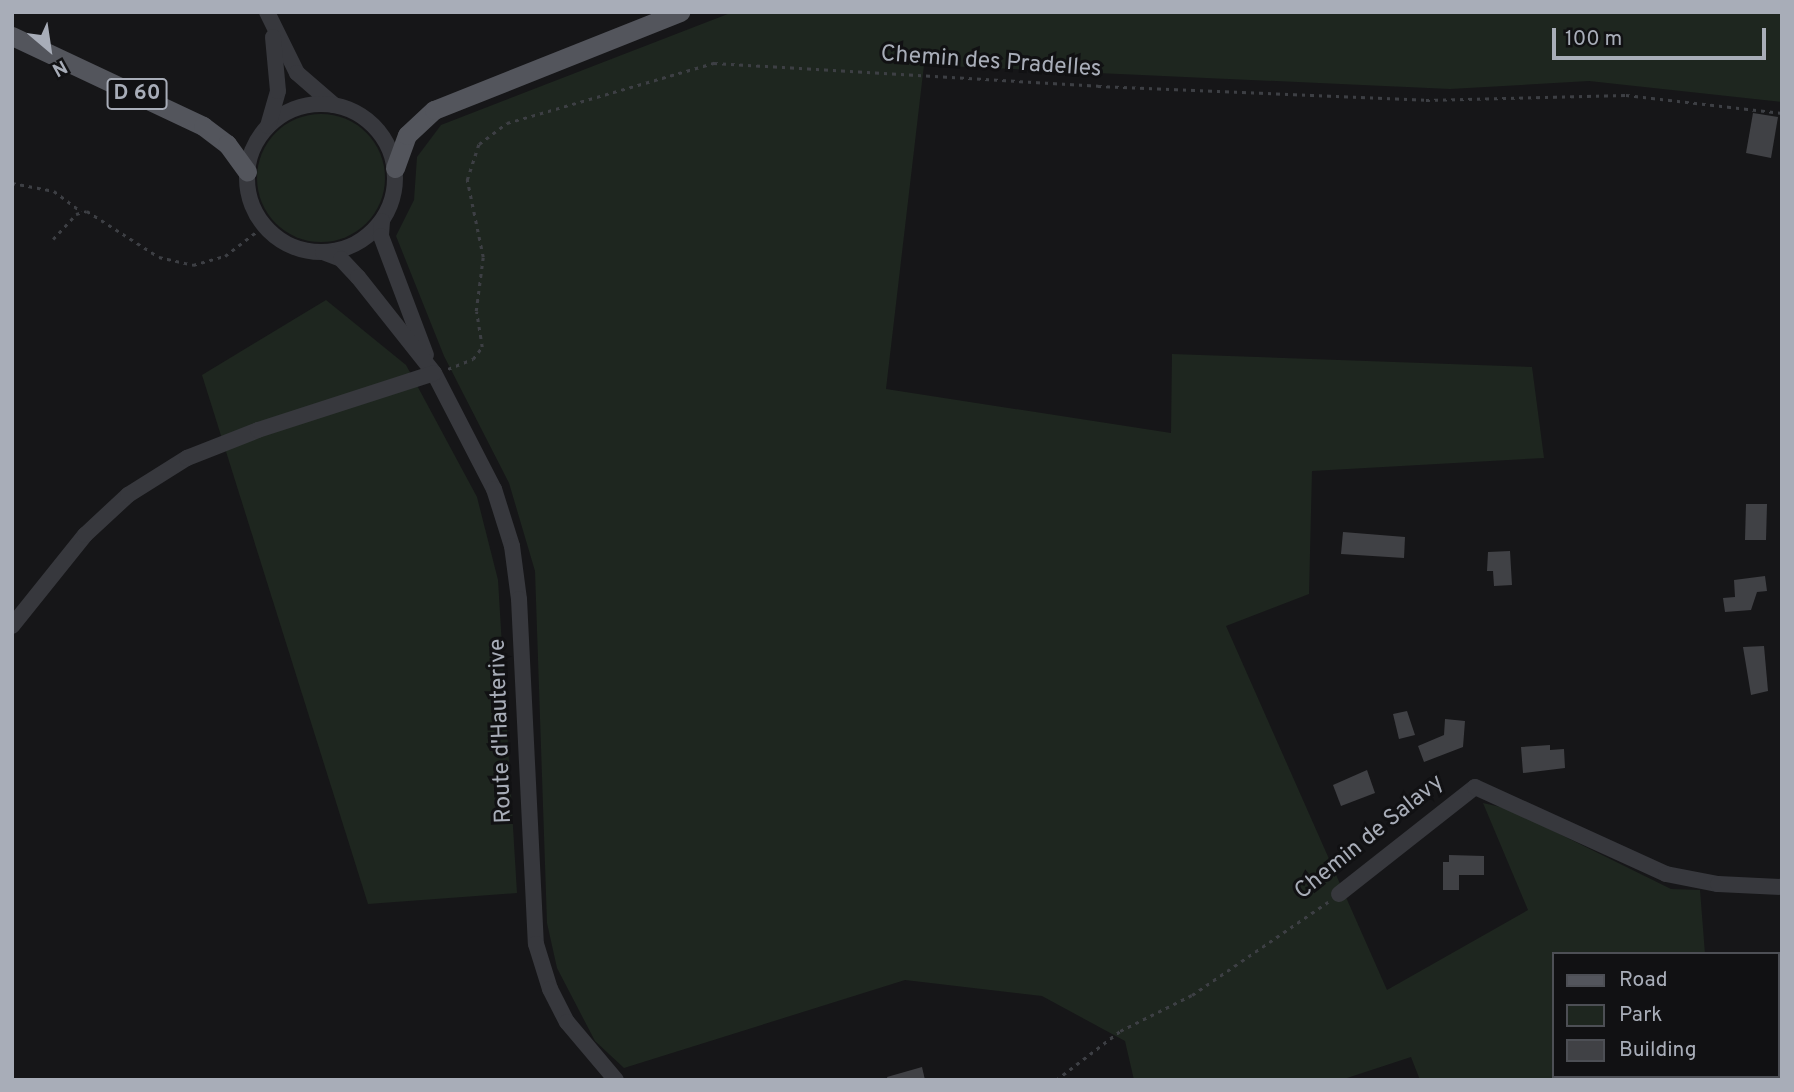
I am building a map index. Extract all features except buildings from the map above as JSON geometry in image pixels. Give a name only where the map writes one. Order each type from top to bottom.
[{"type":"main road","points":[[395,168],[407,135],[434,110],[680,12]]},
{"type":"main road","name":"D 60","points":[[12,36],[203,126],[228,144],[247,172]]},
{"type":"street","points":[[270,20],[298,74],[334,105]]},
{"type":"street","points":[[268,126],[278,91],[270,20]]},
{"type":"street","points":[[247,172],[258,140],[268,126],[288,112],[310,105],[334,105],[352,111],[374,127],[390,150],[395,168],[395,186],[382,221]]},
{"type":"street","name":"Route d'Hauterive","points":[[247,172],[248,191],[264,226],[291,246],[323,252],[341,259],[434,373]]},
{"type":"street","name":"Route d'Hauterive","points":[[382,221],[381,236],[434,373],[494,489],[514,559],[520,612],[532,905],[541,962],[572,1030],[616,1080]]},
{"type":"street","name":"Route d'Hauterive","points":[[323,252],[356,243],[382,221]]},
{"type":"street","points":[[12,626],[85,535],[128,495],[187,458],[258,430],[434,373]]},
{"type":"street","name":"Chemin de Salavy","points":[[1339,894],[1475,787],[1666,874],[1718,884],[1782,887]]},
{"type":"path","name":"Chemin des Pradelles","points":[[434,373],[473,359],[482,347],[476,311],[483,257],[467,180],[475,153],[485,137],[508,123],[714,62],[1098,86],[1426,100],[1626,95],[1782,113]]},
{"type":"path","points":[[12,184],[54,191],[81,211],[159,257],[181,265],[225,256],[264,226]]},
{"type":"path","points":[[53,239],[81,211]]},
{"type":"path","name":"Chemin de Salavy","points":[[1056,1080],[1121,1031],[1192,995],[1339,894]]},
{"type":"green space","points":[[733,12],[1782,12],[1782,102],[1589,81],[1450,89],[924,65],[886,389],[1171,433],[1172,354],[1532,367],[1544,458],[1312,471],[1309,594],[1226,626],[1387,990],[1528,910],[1483,803],[1509,809],[1671,889],[1700,890],[1705,952],[1552,952],[1552,1078],[1567,1078],[1420,1080],[1411,1057],[1341,1080],[1134,1080],[1125,1041],[1042,996],[905,980],[624,1068],[595,1041],[557,968],[547,923],[535,571],[509,483],[444,356],[396,236],[414,200],[417,157],[441,125]]},
{"type":"green space","points":[[321,114],[346,119],[366,133],[380,153],[385,178],[380,203],[366,223],[346,237],[321,242],[296,237],[276,223],[262,203],[257,178],[262,153],[276,133],[296,119]]},
{"type":"green space","points":[[326,300],[406,365],[477,497],[498,580],[517,893],[368,904],[202,375]]}]
